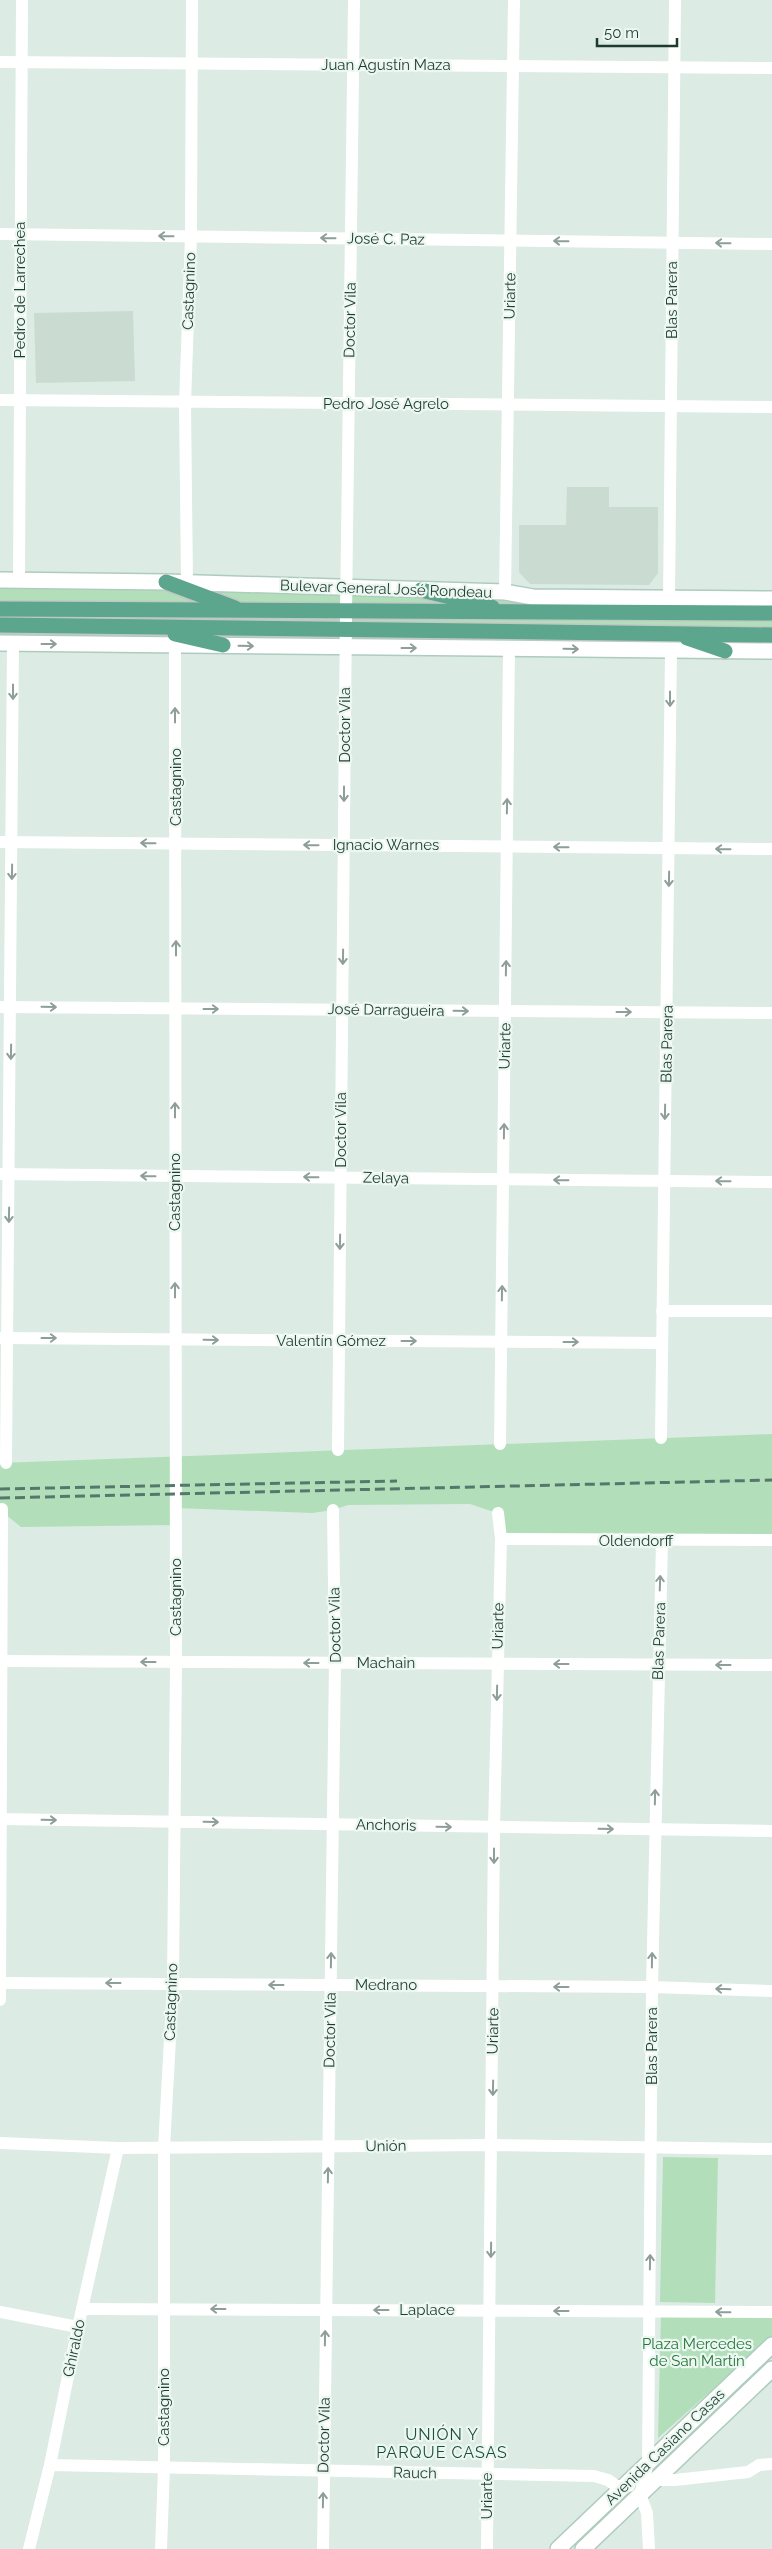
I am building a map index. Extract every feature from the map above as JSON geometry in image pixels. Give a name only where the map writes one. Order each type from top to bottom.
[{"type":"main road","name":"Bulevar General José Rondeau","points":[[0,580],[166,582],[505,592],[533,597],[669,600],[772,599]]},
{"type":"main road","points":[[166,582],[246,612]]},
{"type":"main road","points":[[421,590],[518,613]]},
{"type":"main road","name":"Bulevar General José Rondeau","points":[[0,609],[246,612],[772,613]]},
{"type":"main road","points":[[0,625],[346,631],[772,635]]},
{"type":"main road","points":[[147,628],[223,645]]},
{"type":"main road","points":[[674,634],[725,651]]},
{"type":"main road","points":[[6,643],[772,652]]},
{"type":"main road","name":"Avenida Casiano Casas","points":[[558,2549],[772,2345]]},
{"type":"main road","name":"Avenida Casiano Casas","points":[[582,2549],[647,2485],[772,2368]]},
{"type":"street","name":"Pedro de Larrechea","points":[[19,581],[22,0]]},
{"type":"street","name":"Castagnino","points":[[187,583],[185,403],[191,236],[192,0]]},
{"type":"street","name":"Doctor Vila","points":[[338,1450],[346,588],[354,0]]},
{"type":"street","name":"Uriarte","points":[[505,592],[514,0]]},
{"type":"street","name":"Blas Parera","points":[[669,600],[675,0]]},
{"type":"street","name":"Juan Agustín Maza","points":[[0,62],[772,68]]},
{"type":"street","name":"José C. Paz","points":[[0,234],[772,244]]},
{"type":"street","name":"Pedro José Agrelo","points":[[0,400],[772,407]]},
{"type":"street","points":[[6,643],[4,1338],[6,1463]]},
{"type":"street","name":"Castagnino","points":[[161,2549],[164,2468],[164,2148],[172,1984],[176,1662],[175,645]]},
{"type":"street","name":"Uriarte","points":[[500,1444],[509,649]]},
{"type":"street","name":"Blas Parera","points":[[661,1438],[670,848],[670,650]]},
{"type":"street","name":"Ignacio Warnes","points":[[6,842],[772,849]]},
{"type":"street","name":"José Darragueira","points":[[6,1007],[772,1014]]},
{"type":"street","name":"Zelaya","points":[[5,1174],[772,1182]]},
{"type":"street","points":[[662,1310],[772,1310]]},
{"type":"street","name":"Valentín Gómez","points":[[4,1338],[662,1343]]},
{"type":"street","points":[[0,2000],[2,1510]]},
{"type":"street","name":"Doctor Vila","points":[[323,2549],[335,1663],[333,1510]]},
{"type":"street","name":"Uriarte","points":[[487,2549],[486,2474],[490,2310],[494,1828],[501,1539],[498,1513]]},
{"type":"street","name":"Oldendorff","points":[[501,1539],[772,1540]]},
{"type":"street","name":"Blas Parera","points":[[647,2485],[654,1829],[662,1541]]},
{"type":"street","name":"Machain","points":[[1,1661],[772,1665]]},
{"type":"street","name":"Anchoris","points":[[1,1819],[772,1831]]},
{"type":"street","name":"Medrano","points":[[0,1983],[652,1987],[772,1991]]},
{"type":"street","name":"Unión","points":[[0,2143],[118,2148],[492,2145],[772,2149]]},
{"type":"street","name":"Ghiraldo","points":[[29,2549],[50,2465],[82,2308],[118,2148]]},
{"type":"street","name":"Laplace","points":[[82,2308],[772,2312]]},
{"type":"street","points":[[0,2312],[78,2327]]},
{"type":"street","points":[[621,2489],[675,2480],[748,2472],[759,2465],[772,2464]]},
{"type":"street","name":"Rauch","points":[[50,2465],[594,2476],[608,2480],[621,2489]]},
{"type":"street","points":[[647,2485],[649,2549]]},
{"type":"shaded area","points":[[133,311],[135,381],[36,383],[34,313]]},
{"type":"shaded area","points":[[567,487],[609,487],[609,507],[658,507],[658,573],[649,585],[530,584],[519,572],[519,525],[566,525]]},
{"type":"green space","points":[[0,580],[772,599],[772,651],[0,643]]},
{"type":"green space","points":[[772,1434],[772,1540],[501,1539],[497,1513],[470,1504],[348,1505],[333,1510],[312,1513],[176,1508],[176,1525],[21,1527],[0,1510],[0,1463]]},
{"type":"green space","name":"Plaza Mercedes de San Martín","points":[[663,2157],[718,2158],[715,2303],[660,2302]]},
{"type":"green space","name":"Plaza Mercedes de San Martín","points":[[661,2315],[772,2317],[772,2336],[658,2438]]},
{"type":"railway","points":[[0,1498],[772,1480]]},
{"type":"railway","points":[[0,1489],[397,1481]]},
{"type":"district","name":"UNIÓN Y PARQUE CASAS","points":[[442,2443]]}]
